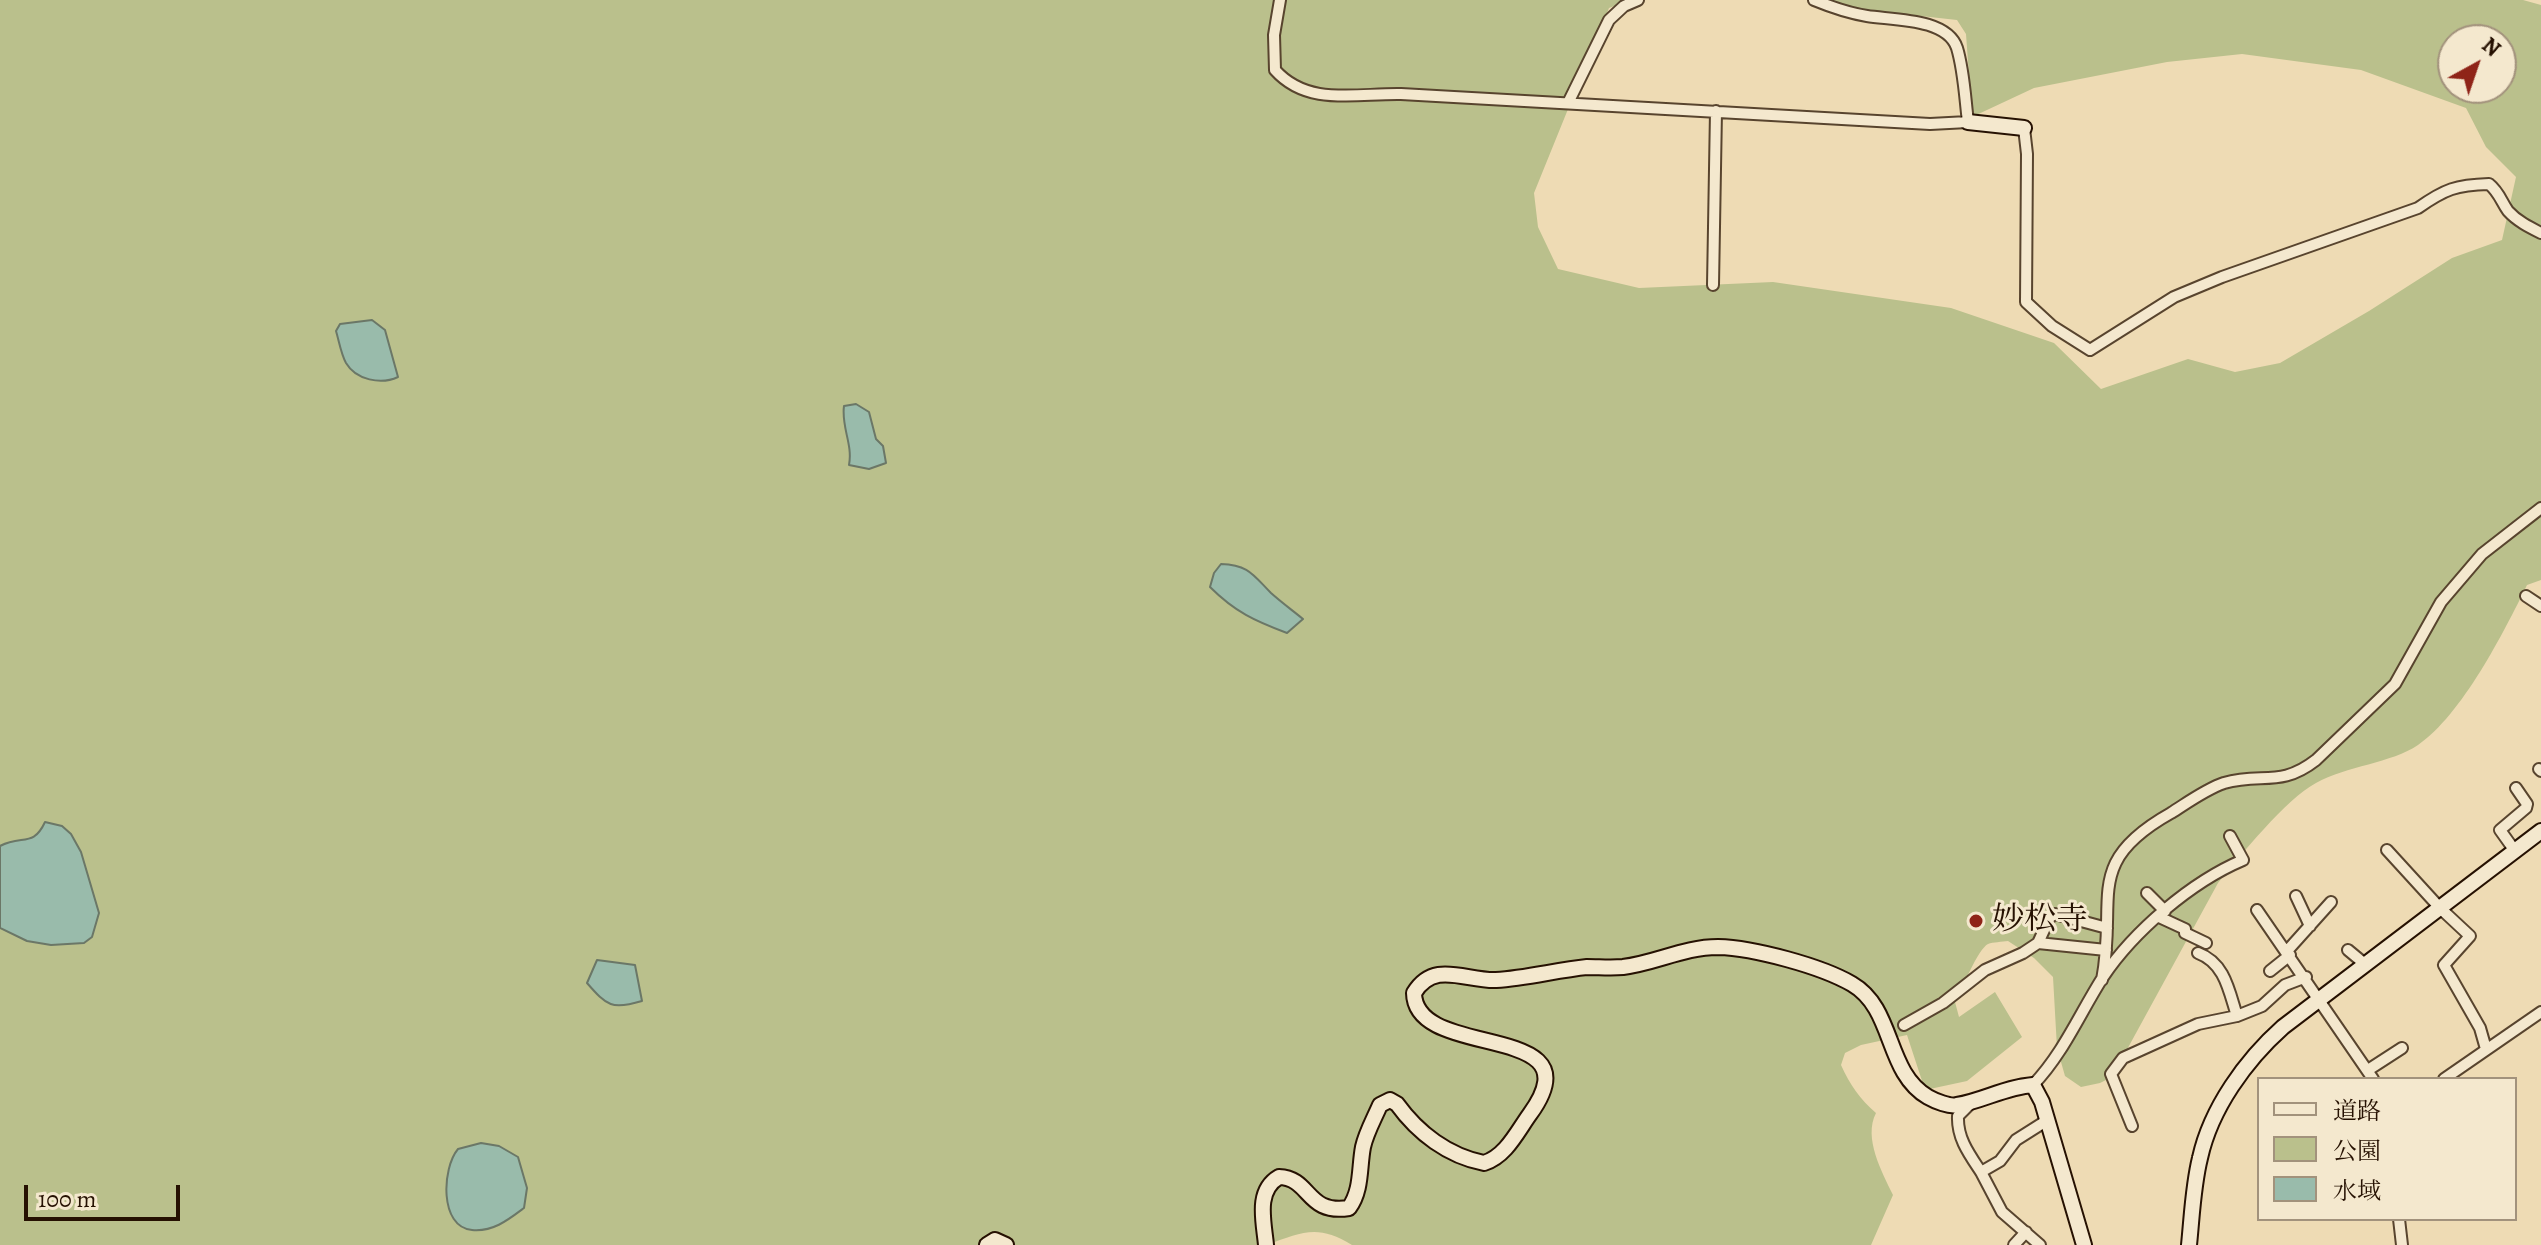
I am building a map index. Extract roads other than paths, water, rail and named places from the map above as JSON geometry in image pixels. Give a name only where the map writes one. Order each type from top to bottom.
[{"type":"street","points":[[1280,0],[1274,35],[1275,70],[1285,81],[1327,97],[1389,93],[1930,124],[1968,122],[2024,128],[2027,169],[2026,302],[2052,326],[2090,350],[2174,297],[2418,208],[2443,190],[2459,185],[2489,184],[2498,192],[2507,210],[2541,233]]},
{"type":"street","points":[[1568,103],[1609,20],[1624,6],[1638,0]]},
{"type":"street","points":[[1814,0],[1839,10],[1921,23],[1941,30],[1956,45],[1968,122]]},
{"type":"street","points":[[1713,285],[1716,111]]},
{"type":"street","points":[[2102,980],[2108,880],[2116,858],[2137,833],[2222,784],[2251,778],[2283,779],[2302,771],[2316,760],[2395,684],[2441,602],[2482,554],[2541,508]]},
{"type":"street","points":[[2526,596],[2541,606]]},
{"type":"street","points":[[2515,851],[2500,830],[2526,808],[2527,804],[2516,788]]},
{"type":"street","points":[[2189,1245],[2200,1154],[2221,1104],[2258,1049],[2541,831]]},
{"type":"street","points":[[1266,1245],[1262,1206],[1268,1187],[1279,1177],[1295,1181],[1325,1208],[1349,1208],[1356,1199],[1359,1187],[1363,1143],[1380,1105],[1385,1101],[1397,1104],[1431,1140],[1466,1158],[1484,1163],[1500,1155],[1539,1102],[1547,1080],[1546,1071],[1531,1055],[1453,1031],[1419,1015],[1414,1004],[1414,993],[1420,982],[1437,974],[1495,980],[1587,967],[1623,967],[1697,948],[1722,947],[1789,960],[1830,973],[1866,993],[1876,1007],[1901,1068],[1928,1097],[1955,1106],[2033,1085],[2080,1020],[2115,961],[2188,891],[2243,860],[2230,836]]},
{"type":"street","points":[[2387,850],[2470,936],[2444,965],[2480,1028],[2486,1049]]},
{"type":"street","points":[[2147,893],[2162,914],[2185,929],[2185,933],[2206,943]]},
{"type":"street","points":[[2296,896],[2310,926]]},
{"type":"street","points":[[2270,971],[2331,902]]},
{"type":"street","points":[[2257,910],[2371,1075],[2402,1048]]},
{"type":"street","points":[[1904,1025],[1943,1003],[1985,970],[2038,943],[2050,917],[2055,914],[2107,928]]},
{"type":"street","points":[[2038,943],[2106,950]]},
{"type":"street","points":[[2348,950],[2366,965]]},
{"type":"street","points":[[2198,953],[2214,961],[2220,968],[2237,1016]]},
{"type":"street","points":[[2132,1126],[2111,1074],[2123,1058],[2198,1024],[2237,1016],[2262,1006],[2285,985],[2306,977]]},
{"type":"street","points":[[2447,1077],[2541,1012]]},
{"type":"street","points":[[2033,1085],[2042,1102],[2084,1245]]},
{"type":"street","points":[[1975,1099],[1958,1116],[1957,1127],[1964,1146],[2002,1212],[2040,1245]]},
{"type":"street","points":[[1981,1172],[2000,1161],[2016,1140],[2046,1121]]},
{"type":"street","points":[[2399,1221],[2402,1245]]},
{"type":"street","points":[[2014,1245],[2026,1232]]},
{"type":"street","points":[[987,1245],[995,1240],[1006,1245]]},
{"type":"water","points":[[372,320],[385,330],[398,377],[384,381],[362,377],[350,369],[344,359],[336,331],[340,324]]},
{"type":"water","points":[[856,404],[869,412],[876,439],[883,446],[886,463],[869,469],[849,465],[844,406]]},
{"type":"water","points":[[1221,564],[1238,566],[1250,572],[1303,619],[1287,633],[1237,609],[1210,587],[1214,573]]},
{"type":"water","points":[[45,822],[62,826],[71,834],[81,852],[99,913],[92,937],[84,943],[51,945],[27,941],[0,928],[0,846],[31,838]]},
{"type":"water","points":[[597,960],[635,965],[642,1001],[617,1005],[600,997],[587,983]]},
{"type":"water","points":[[481,1143],[499,1146],[518,1157],[527,1188],[524,1208],[493,1227],[472,1230],[454,1219],[449,1208],[447,1182],[458,1149]]},
{"type":"place","name":"妙松寺","points":[[1976,921]]}]
